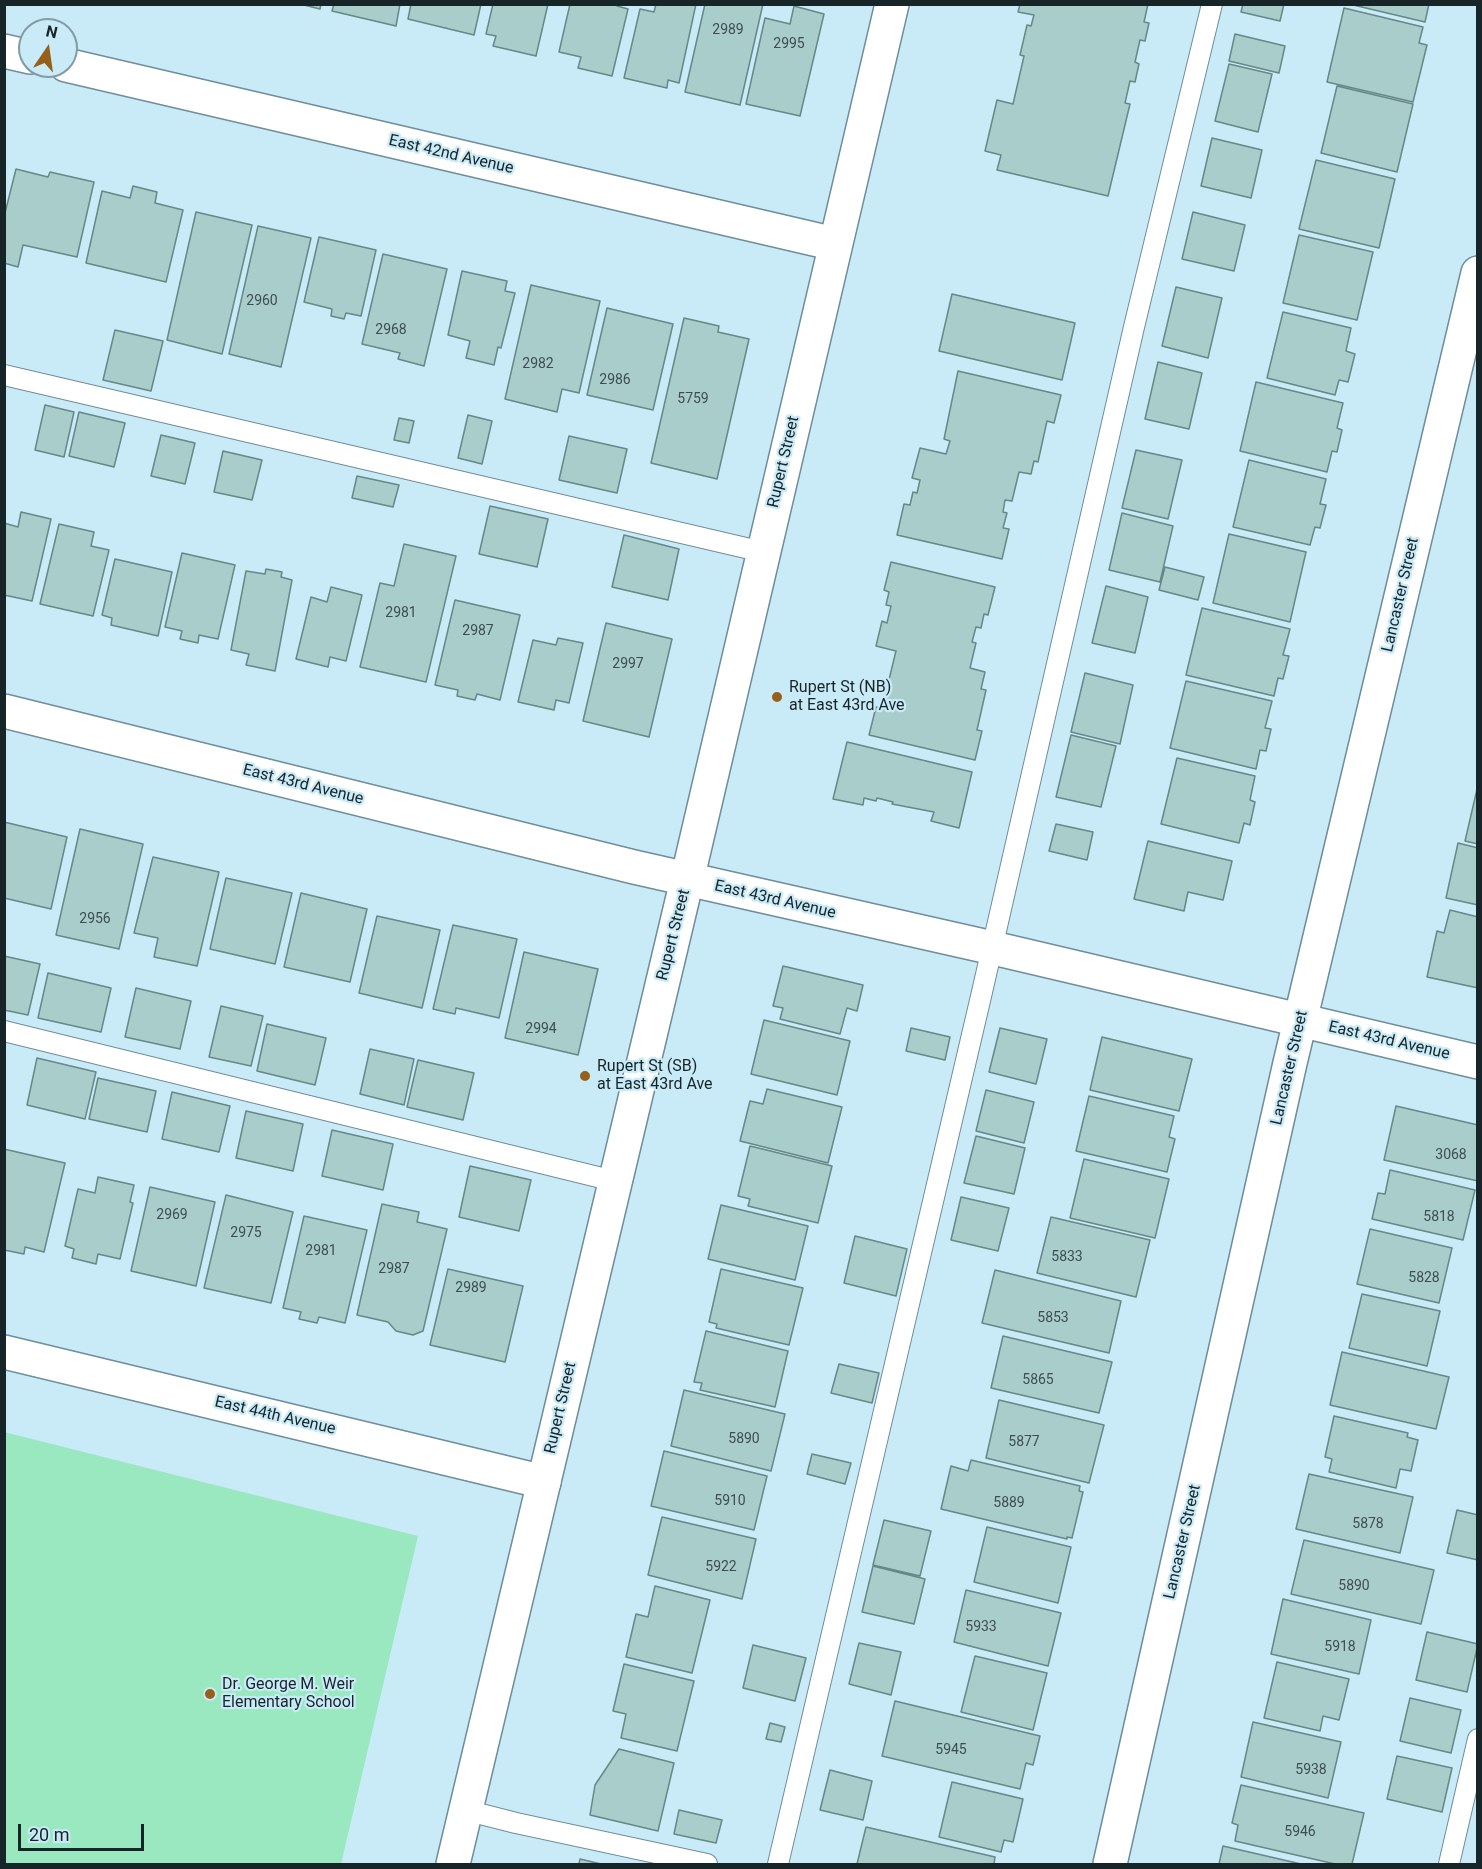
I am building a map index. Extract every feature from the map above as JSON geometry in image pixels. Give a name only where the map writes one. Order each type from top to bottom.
[{"type":"street","name":"Rupert Street","points":[[453,1864],[892,4]]},
{"type":"street","name":"East 42nd Avenue","points":[[78,68],[835,244]]},
{"type":"street","name":"Lancaster Street","points":[[1110,1864],[1300,1020],[1478,273]]},
{"type":"street","name":"East 43rd Avenue","points":[[4,711],[687,880],[993,948],[1478,1062]]},
{"type":"street","name":"East 44th Avenue","points":[[4,1352],[544,1482]]},
{"type":"lane","points":[[778,1864],[993,948],[1134,327],[1212,4]]},
{"type":"lane","points":[[4,375],[763,552]]},
{"type":"lane","points":[[4,1031],[614,1181]]},
{"type":"lane","points":[[1449,1864],[1478,1739]]},
{"type":"lane","points":[[465,1810],[707,1864]]},
{"type":"green space","name":"Dr. George M. Weir Elementary School","points":[[4,1432],[418,1536],[341,1864],[5,1864]]},
{"type":"building","points":[[300,4],[321,4],[320,9]]},
{"type":"building","points":[[334,4],[400,4],[396,26],[332,11]]},
{"type":"building","points":[[411,4],[481,4],[474,35],[408,19]]},
{"type":"building","points":[[493,4],[548,4],[536,56],[493,46],[496,36],[486,34]]},
{"type":"building","points":[[570,4],[618,4],[617,6],[628,9],[612,76],[578,68],[581,57],[559,52]]},
{"type":"building","points":[[656,4],[696,4],[679,83],[668,80],[667,88],[624,78],[640,9],[654,12]]},
{"type":"building","points":[[705,4],[763,4],[740,105],[685,92]]},
{"type":"building","points":[[1020,4],[1148,4],[1144,22],[1149,23],[1145,41],[1140,40],[1135,62],[1139,64],[1135,82],[1130,81],[1125,103],[1130,104],[1108,196],[997,170],[1001,155],[985,151],[997,100],[1013,104],[1024,56],[1020,55],[1027,25],[1031,26],[1034,15],[1018,12]]},
{"type":"building","points":[[1243,4],[1284,4],[1280,21],[1241,12]]},
{"type":"building","points":[[1349,4],[1429,4],[1425,22]]},
{"type":"building","points":[[794,6],[824,14],[800,116],[746,104],[765,18],[790,24]]},
{"type":"building","points":[[1344,8],[1423,27],[1419,43],[1427,45],[1413,102],[1327,82]]},
{"type":"building","points":[[1235,34],[1285,46],[1279,73],[1229,61]]},
{"type":"building","points":[[1229,64],[1272,74],[1258,132],[1215,121]]},
{"type":"building","points":[[1337,86],[1413,104],[1397,172],[1321,153]]},
{"type":"building","points":[[1212,138],[1262,150],[1251,198],[1201,186]]},
{"type":"building","points":[[1316,160],[1395,179],[1379,248],[1299,229]]},
{"type":"building","points":[[16,169],[48,177],[50,172],[94,182],[77,257],[23,245],[18,267],[4,263],[4,217]]},
{"type":"building","points":[[133,186],[157,192],[155,203],[183,210],[166,282],[86,263],[102,191],[130,198]]},
{"type":"building","points":[[196,212],[252,225],[222,354],[167,340]]},
{"type":"building","points":[[1193,212],[1245,225],[1234,271],[1182,259]]},
{"type":"building","points":[[258,226],[311,238],[281,367],[229,354]]},
{"type":"building","points":[[1299,235],[1373,252],[1357,320],[1283,303]]},
{"type":"building","points":[[319,237],[376,250],[361,316],[346,313],[344,319],[331,316],[332,309],[304,302]]},
{"type":"building","points":[[383,254],[447,269],[424,366],[398,359],[400,353],[362,344]]},
{"type":"building","points":[[462,271],[507,281],[505,291],[515,293],[501,348],[498,347],[494,365],[466,358],[470,341],[448,335]]},
{"type":"building","points":[[531,285],[600,301],[579,393],[562,389],[557,412],[505,399]]},
{"type":"building","points":[[1176,287],[1222,298],[1208,358],[1162,346]]},
{"type":"building","points":[[952,294],[1075,323],[1062,380],[939,351]]},
{"type":"building","points":[[607,308],[673,324],[653,410],[587,395]]},
{"type":"building","points":[[1283,312],[1351,328],[1346,351],[1355,354],[1348,382],[1339,380],[1335,395],[1267,378]]},
{"type":"building","points":[[684,318],[719,326],[718,332],[749,339],[717,479],[651,463]]},
{"type":"building","points":[[115,330],[163,341],[151,391],[103,380]]},
{"type":"building","points":[[1158,362],[1202,373],[1189,429],[1145,419]]},
{"type":"building","points":[[958,371],[1061,395],[1054,423],[1047,421],[1038,462],[1034,461],[1031,474],[1019,472],[1012,501],[1005,500],[1003,512],[1007,513],[1003,528],[1009,529],[1002,559],[897,535],[904,504],[910,505],[913,492],[917,493],[920,480],[912,478],[920,448],[946,454],[950,441],[944,439]]},
{"type":"building","points":[[1256,382],[1343,403],[1337,428],[1342,430],[1337,452],[1332,451],[1327,472],[1240,451]]},
{"type":"building","points":[[45,405],[74,412],[64,457],[35,450]]},
{"type":"building","points":[[79,412],[125,423],[114,467],[69,456]]},
{"type":"building","points":[[468,415],[492,421],[482,464],[458,458]]},
{"type":"building","points":[[399,418],[414,421],[409,443],[394,440]]},
{"type":"building","points":[[161,435],[195,443],[185,484],[151,476]]},
{"type":"building","points":[[569,436],[627,449],[617,493],[559,480]]},
{"type":"building","points":[[1136,450],[1182,460],[1168,519],[1122,508]]},
{"type":"building","points":[[223,451],[262,460],[252,500],[214,492]]},
{"type":"building","points":[[1249,460],[1326,479],[1320,504],[1326,505],[1320,528],[1315,527],[1310,545],[1233,527]]},
{"type":"building","points":[[357,476],[399,485],[393,507],[352,498]]},
{"type":"building","points":[[490,506],[548,519],[537,567],[479,554]]},
{"type":"building","points":[[21,512],[51,519],[32,601],[4,595],[4,523],[18,527]]},
{"type":"building","points":[[1122,513],[1173,526],[1160,582],[1109,570]]},
{"type":"building","points":[[59,524],[94,532],[91,546],[109,550],[93,616],[40,604]]},
{"type":"building","points":[[1229,534],[1306,552],[1290,622],[1213,603]]},
{"type":"building","points":[[624,535],[679,549],[668,600],[612,587]]},
{"type":"building","points":[[404,544],[456,556],[426,682],[360,667],[380,583],[394,586]]},
{"type":"building","points":[[182,553],[235,565],[218,639],[199,635],[198,643],[180,639],[182,631],[165,627]]},
{"type":"building","points":[[115,559],[172,572],[158,636],[111,625],[112,618],[102,615]]},
{"type":"building","points":[[891,562],[995,587],[988,615],[984,614],[981,628],[976,627],[972,642],[976,643],[970,668],[985,672],[981,689],[986,690],[977,730],[982,731],[975,760],[869,735],[876,707],[882,708],[896,651],[876,646],[882,621],[887,623],[891,606],[886,605],[889,592],[884,590]]},
{"type":"building","points":[[1165,567],[1204,577],[1198,600],[1159,590]]},
{"type":"building","points":[[266,569],[282,572],[281,577],[292,580],[275,671],[246,665],[249,654],[231,650],[246,571],[265,574]]},
{"type":"building","points":[[1106,586],[1148,597],[1135,653],[1092,643]]},
{"type":"building","points":[[331,587],[362,595],[346,661],[330,657],[328,667],[296,659],[311,597],[327,602]]},
{"type":"building","points":[[455,600],[520,615],[500,700],[477,694],[475,700],[457,696],[458,690],[435,685]]},
{"type":"building","points":[[1202,608],[1290,629],[1283,655],[1289,656],[1283,679],[1278,678],[1274,696],[1186,675]]},
{"type":"building","points":[[606,623],[672,639],[649,737],[583,721]]},
{"type":"building","points":[[558,638],[583,643],[569,703],[556,700],[554,710],[518,702],[533,640],[556,645]]},
{"type":"building","points":[[1085,673],[1133,685],[1120,744],[1071,732]]},
{"type":"building","points":[[1186,681],[1272,701],[1265,728],[1271,729],[1266,751],[1260,750],[1256,769],[1170,748]]},
{"type":"building","points":[[1071,735],[1116,746],[1101,807],[1056,797]]},
{"type":"building","points":[[847,742],[972,772],[959,828],[931,821],[934,812],[892,804],[893,802],[877,798],[876,801],[864,798],[863,805],[833,799]]},
{"type":"building","points":[[1177,758],[1255,776],[1250,800],[1255,802],[1250,825],[1244,823],[1239,843],[1161,824]]},
{"type":"building","points":[[1478,785],[1478,844],[1465,841]]},
{"type":"building","points":[[4,822],[67,837],[51,909],[4,898]]},
{"type":"building","points":[[1056,824],[1093,832],[1087,860],[1049,851]]},
{"type":"building","points":[[80,829],[143,844],[119,949],[56,935]]},
{"type":"building","points":[[1148,841],[1232,861],[1223,900],[1188,892],[1184,911],[1134,899]]},
{"type":"building","points":[[1458,843],[1478,848],[1478,905],[1446,898]]},
{"type":"building","points":[[153,857],[219,872],[197,966],[154,957],[158,938],[134,933]]},
{"type":"building","points":[[226,878],[292,893],[275,964],[210,949]]},
{"type":"building","points":[[301,893],[367,909],[350,982],[284,967]]},
{"type":"building","points":[[1450,910],[1478,917],[1478,988],[1427,977],[1437,931],[1444,933]]},
{"type":"building","points":[[377,916],[440,930],[422,1008],[359,993]]},
{"type":"building","points":[[453,925],[517,939],[499,1018],[456,1008],[455,1014],[433,1009]]},
{"type":"building","points":[[524,952],[598,969],[578,1055],[505,1038]]},
{"type":"building","points":[[4,956],[40,964],[28,1015],[4,1010]]},
{"type":"building","points":[[783,966],[863,985],[857,1011],[847,1008],[840,1034],[780,1019],[783,1008],[773,1006]]},
{"type":"building","points":[[48,973],[111,988],[101,1032],[38,1018]]},
{"type":"building","points":[[136,988],[191,1001],[180,1049],[125,1037]]},
{"type":"building","points":[[221,1006],[263,1016],[251,1066],[209,1057]]},
{"type":"building","points":[[764,1020],[850,1041],[837,1095],[751,1074]]},
{"type":"building","points":[[267,1024],[326,1038],[315,1085],[257,1071]]},
{"type":"building","points":[[911,1028],[950,1037],[945,1060],[906,1051]]},
{"type":"building","points":[[1000,1028],[1047,1039],[1036,1084],[989,1072]]},
{"type":"building","points":[[1102,1037],[1192,1059],[1179,1111],[1090,1090]]},
{"type":"building","points":[[370,1049],[414,1059],[404,1105],[360,1094]]},
{"type":"building","points":[[37,1058],[96,1072],[85,1119],[27,1105]]},
{"type":"building","points":[[418,1060],[474,1073],[463,1120],[407,1107]]},
{"type":"building","points":[[98,1078],[156,1091],[147,1132],[89,1119]]},
{"type":"building","points":[[767,1089],[842,1107],[828,1163],[740,1141],[750,1101],[763,1104]]},
{"type":"building","points":[[986,1090],[1034,1102],[1024,1143],[976,1131]]},
{"type":"building","points":[[172,1092],[230,1106],[219,1152],[162,1139]]},
{"type":"building","points":[[1089,1096],[1174,1116],[1169,1137],[1175,1139],[1167,1172],[1076,1151]]},
{"type":"building","points":[[1396,1106],[1478,1125],[1478,1181],[1384,1160]]},
{"type":"building","points":[[246,1111],[303,1124],[293,1171],[236,1158]]},
{"type":"building","points":[[332,1130],[393,1144],[383,1190],[322,1176]]},
{"type":"building","points":[[976,1136],[1025,1148],[1014,1194],[964,1183]]},
{"type":"building","points":[[750,1146],[832,1166],[818,1223],[748,1206],[750,1199],[738,1196]]},
{"type":"building","points":[[4,1149],[65,1163],[44,1252],[25,1247],[24,1254],[4,1250]]},
{"type":"building","points":[[1084,1159],[1169,1179],[1155,1238],[1070,1218]]},
{"type":"building","points":[[470,1166],[531,1180],[519,1231],[459,1217]]},
{"type":"building","points":[[1390,1170],[1475,1190],[1463,1240],[1372,1219],[1378,1193],[1385,1194]]},
{"type":"building","points":[[98,1177],[134,1185],[130,1202],[133,1203],[120,1259],[98,1254],[96,1264],[72,1258],[74,1249],[65,1246],[78,1189],[95,1193]]},
{"type":"building","points":[[150,1187],[215,1202],[196,1286],[131,1271]]},
{"type":"building","points":[[226,1195],[293,1212],[271,1303],[204,1288]]},
{"type":"building","points":[[961,1197],[1009,1208],[998,1251],[951,1240]]},
{"type":"building","points":[[382,1204],[419,1212],[417,1222],[447,1229],[423,1331],[413,1335],[396,1331],[388,1322],[357,1315]]},
{"type":"building","points":[[721,1205],[808,1226],[795,1280],[708,1259]]},
{"type":"building","points":[[304,1216],[367,1230],[345,1323],[319,1317],[317,1323],[299,1319],[301,1312],[283,1308]]},
{"type":"building","points":[[1051,1217],[1150,1240],[1136,1297],[1037,1273]]},
{"type":"building","points":[[1370,1229],[1452,1248],[1439,1303],[1357,1284]]},
{"type":"building","points":[[855,1236],[907,1249],[896,1296],[844,1283]]},
{"type":"building","points":[[448,1269],[523,1286],[505,1362],[430,1345]]},
{"type":"building","points":[[721,1269],[803,1288],[789,1345],[716,1328],[717,1324],[709,1322]]},
{"type":"building","points":[[995,1270],[1121,1301],[1109,1353],[982,1323]]},
{"type":"building","points":[[1362,1294],[1440,1311],[1427,1366],[1349,1348]]},
{"type":"building","points":[[706,1331],[788,1351],[775,1407],[700,1390],[702,1383],[694,1382]]},
{"type":"building","points":[[1003,1336],[1112,1362],[1099,1413],[991,1388]]},
{"type":"building","points":[[1342,1352],[1449,1377],[1436,1429],[1330,1405]]},
{"type":"building","points":[[839,1364],[879,1373],[872,1403],[831,1393]]},
{"type":"building","points":[[684,1390],[785,1414],[771,1471],[671,1446]]},
{"type":"building","points":[[999,1400],[1104,1425],[1089,1483],[986,1458]]},
{"type":"building","points":[[1334,1416],[1408,1433],[1407,1437],[1418,1440],[1411,1471],[1400,1469],[1396,1488],[1329,1472],[1332,1459],[1325,1457]]},
{"type":"building","points":[[664,1451],[767,1476],[754,1530],[651,1506]]},
{"type":"building","points":[[812,1454],[851,1463],[845,1484],[807,1474]]},
{"type":"building","points":[[971,1460],[1080,1486],[1079,1491],[1083,1492],[1072,1538],[1067,1537],[1067,1539],[941,1509],[951,1466],[968,1471]]},
{"type":"building","points":[[1309,1474],[1413,1497],[1400,1553],[1296,1529]]},
{"type":"building","points":[[1457,1510],[1478,1515],[1478,1560],[1447,1553]]},
{"type":"building","points":[[662,1517],[756,1539],[742,1599],[648,1575]]},
{"type":"building","points":[[884,1520],[931,1531],[920,1576],[873,1565]]},
{"type":"building","points":[[987,1527],[1071,1547],[1058,1603],[974,1582]]},
{"type":"building","points":[[1304,1540],[1434,1570],[1421,1624],[1291,1594]]},
{"type":"building","points":[[873,1566],[925,1579],[914,1624],[862,1612]]},
{"type":"building","points":[[655,1586],[710,1600],[692,1673],[626,1657],[636,1614],[648,1617]]},
{"type":"building","points":[[966,1590],[1061,1613],[1048,1666],[954,1642]]},
{"type":"building","points":[[1283,1599],[1371,1620],[1359,1674],[1271,1654]]},
{"type":"building","points":[[1427,1632],[1478,1644],[1467,1692],[1416,1680]]},
{"type":"building","points":[[859,1643],[901,1652],[891,1695],[849,1684]]},
{"type":"building","points":[[753,1645],[806,1658],[795,1701],[743,1688]]},
{"type":"building","points":[[975,1656],[1047,1673],[1033,1730],[961,1712]]},
{"type":"building","points":[[1277,1662],[1349,1679],[1339,1720],[1323,1716],[1320,1731],[1264,1718]]},
{"type":"building","points":[[624,1664],[694,1681],[677,1751],[621,1738],[626,1714],[613,1711]]},
{"type":"building","points":[[1410,1698],[1461,1710],[1451,1753],[1400,1741]]},
{"type":"building","points":[[895,1701],[1040,1736],[1033,1765],[1026,1763],[1020,1789],[882,1756]]},
{"type":"building","points":[[1253,1722],[1341,1742],[1328,1798],[1241,1777]]},
{"type":"building","points":[[770,1723],[785,1727],[781,1742],[766,1739]]},
{"type":"building","points":[[619,1749],[674,1763],[658,1831],[590,1815],[595,1785]]},
{"type":"building","points":[[1397,1756],[1452,1768],[1442,1812],[1387,1799]]},
{"type":"building","points":[[830,1770],[872,1781],[863,1820],[820,1810]]},
{"type":"building","points":[[952,1782],[1023,1799],[1013,1842],[1004,1840],[1001,1852],[939,1837]]},
{"type":"building","points":[[1241,1785],[1364,1813],[1352,1864],[1335,1864],[1235,1841],[1238,1825],[1232,1823]]},
{"type":"building","points":[[679,1810],[722,1820],[716,1843],[674,1834]]},
{"type":"building","points":[[866,1827],[995,1857],[994,1864],[857,1864]]},
{"type":"building","points":[[1223,1846],[1301,1864],[1219,1864]]},
{"type":"building","points":[[580,1859],[601,1864],[579,1864]]},
{"type":"place","name":"Rupert St (NB) at East 43rd Ave","points":[[777,697]]},
{"type":"place","name":"Rupert St (SB) at East 43rd Ave","points":[[585,1076]]},
{"type":"place","name":"Dr. George M. Weir Elementary School","points":[[210,1694]]}]
